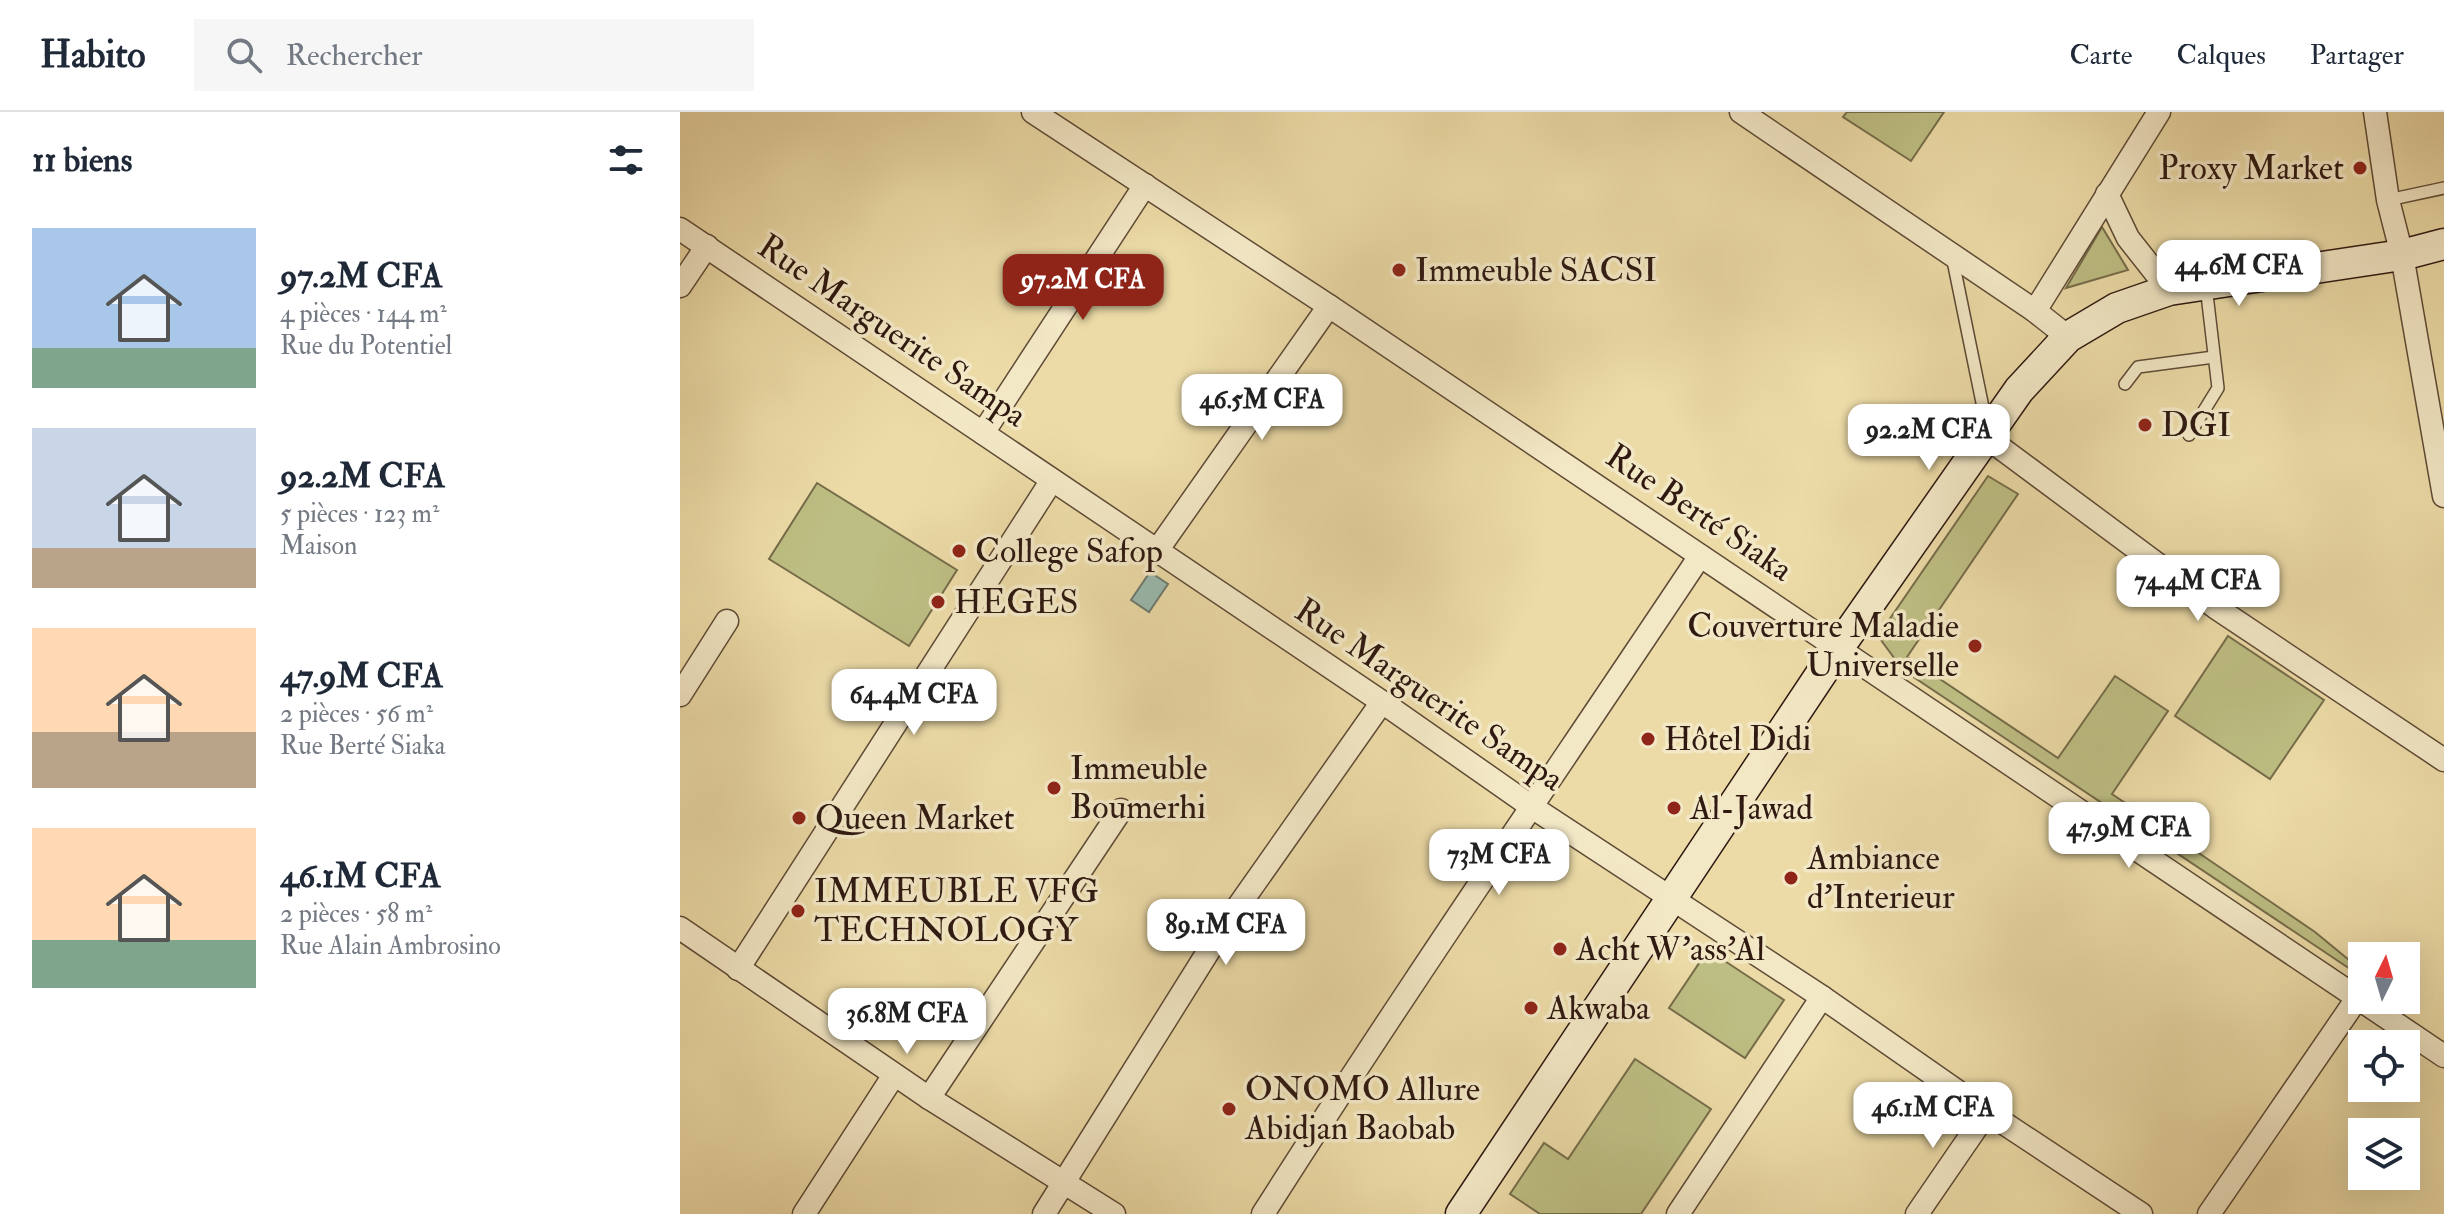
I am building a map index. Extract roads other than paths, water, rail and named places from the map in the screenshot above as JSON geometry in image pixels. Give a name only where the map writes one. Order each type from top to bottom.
[{"type":"street","name":"Rue Berté Siaka","points":[[1033,112],[1329,306],[2348,990]]},
{"type":"street","points":[[1741,112],[2035,311],[2068,337]]},
{"type":"street","points":[[2035,311],[2159,112]]},
{"type":"street","points":[[2375,112],[2388,200],[2402,255],[2444,496]]},
{"type":"street","points":[[983,433],[1145,185]]},
{"type":"street","points":[[2107,194],[2128,238],[2169,290]]},
{"type":"street","name":"Rue Marguerite Sampa","points":[[680,229],[1382,702],[1532,807],[1822,997],[2141,1214]]},
{"type":"street","points":[[1461,1214],[1839,647],[2019,390],[2068,337],[2117,308],[2169,290],[2402,255],[2444,244]]},
{"type":"street","points":[[680,286],[707,246]]},
{"type":"street","points":[[1156,552],[1329,306]]},
{"type":"street","points":[[1987,435],[2215,607],[2444,760]]},
{"type":"street","points":[[738,969],[1052,480]]},
{"type":"street","points":[[1263,1214],[1379,1031],[1700,556]]},
{"type":"street","points":[[680,695],[727,621]]},
{"type":"street","points":[[1044,1214],[1223,928],[1382,702]]},
{"type":"street","points":[[929,1098],[1121,810]]},
{"type":"street","points":[[680,928],[894,1075],[1114,1214]]},
{"type":"street","points":[[1678,1214],[1822,997]]},
{"type":"street","points":[[2209,1214],[2348,1012]]},
{"type":"street","name":"Rue Berté Siaka","points":[[2383,1014],[2444,1056]]},
{"type":"street","points":[[804,1214],[894,1075]]},
{"type":"street","points":[[1917,1214],[1987,1112]]},
{"type":"lane","points":[[2388,200],[2444,188]]},
{"type":"lane","points":[[1952,255],[1987,435]]},
{"type":"lane","points":[[2189,435],[2218,388],[2206,285]]},
{"type":"lane","points":[[2125,384],[2138,367],[2214,357]]},
{"type":"place","name":"Proxy Market","points":[[2360,168]]},
{"type":"place","name":"Immeuble SACSI","points":[[1399,270]]},
{"type":"place","name":"DGI","points":[[2145,425]]},
{"type":"place","name":"College Safop","points":[[959,551]]},
{"type":"place","name":"HEGES","points":[[938,602]]},
{"type":"place","name":"Couverture Maladie Universelle","points":[[1975,646]]},
{"type":"place","name":"Hôtel Didi","points":[[1648,739]]},
{"type":"place","name":"Immeuble Boumerhi","points":[[1054,788]]},
{"type":"place","name":"Al-Jawad","points":[[1674,808]]},
{"type":"place","name":"Queen Market","points":[[799,818]]},
{"type":"place","name":"Ambiance d'Interieur","points":[[1791,878]]},
{"type":"place","name":"IMMEUBLE VFG TECHNOLOGY","points":[[798,911]]},
{"type":"place","name":"Acht W'ass'Al","points":[[1560,949]]},
{"type":"place","name":"Akwaba","points":[[1531,1008]]},
{"type":"place","name":"ONOMO Allure Abidjan Baobab","points":[[1229,1109]]}]
